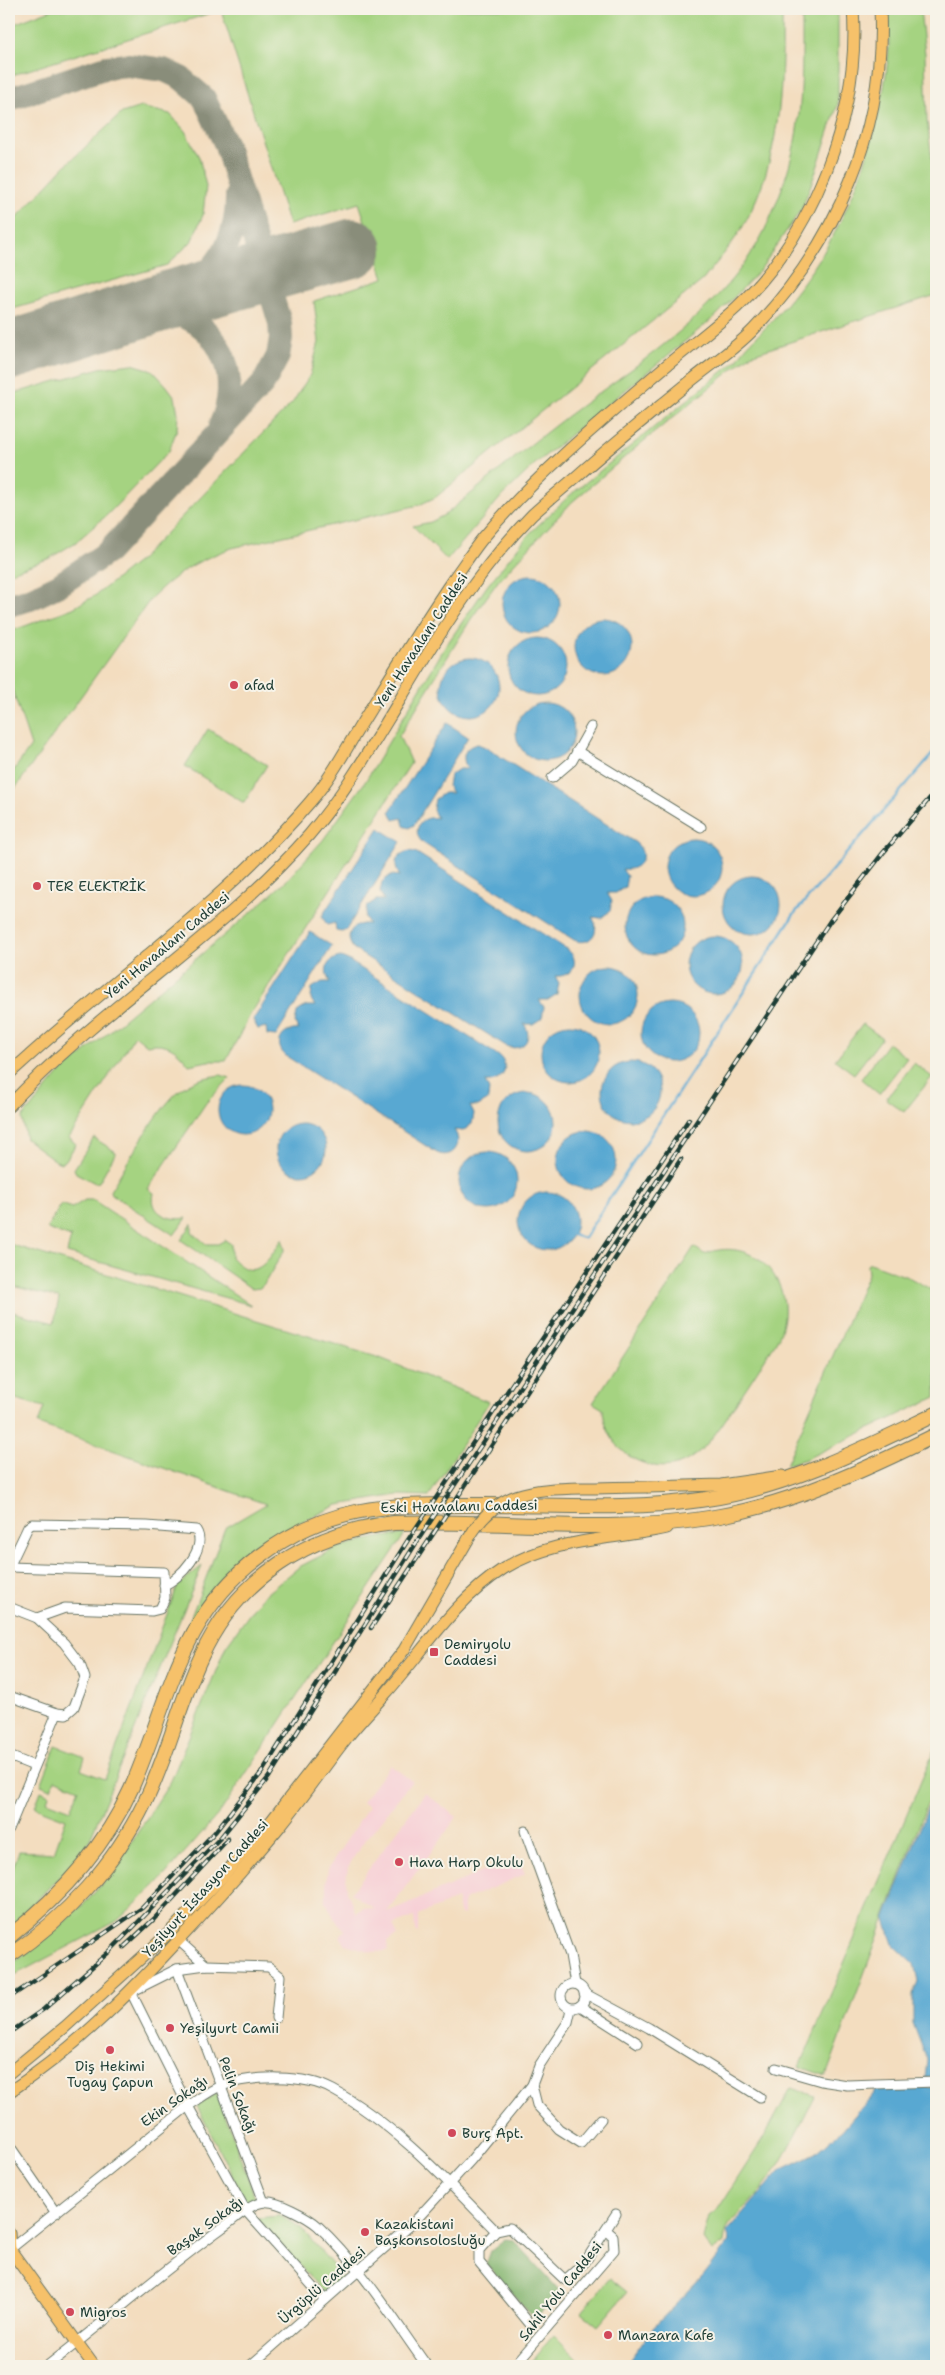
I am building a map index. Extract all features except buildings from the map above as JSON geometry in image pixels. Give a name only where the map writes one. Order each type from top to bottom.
[{"type":"highway","name":"Eski Havaalanı Caddesi","points":[[9,1937],[48,1904],[71,1879],[98,1844],[130,1790],[173,1674],[194,1629],[208,1608],[232,1580],[280,1542],[324,1521],[366,1508],[409,1504],[672,1504],[731,1495],[801,1475],[843,1459],[936,1414]]},
{"type":"highway","name":"Eski Havaalanı Caddesi","points":[[9,1956],[57,1919],[101,1872],[130,1831],[155,1782],[192,1677],[208,1642],[234,1604],[270,1570],[293,1555],[317,1542],[341,1533],[364,1527],[394,1523],[623,1525],[686,1521],[740,1512],[784,1500],[824,1486],[936,1435]]},
{"type":"main road","name":"Yeni Havaalanı Caddesi","points":[[9,1074],[48,1038],[140,961],[260,856],[312,799],[322,785],[429,614],[482,538],[544,474],[659,372],[738,306],[764,278],[787,246],[811,205],[836,146],[848,95],[854,29],[851,9]]},
{"type":"main road","name":"Yeni Havaalanı Caddesi","points":[[9,1106],[63,1052],[178,958],[274,872],[310,834],[350,782],[454,613],[485,569],[532,515],[633,428],[752,332],[785,293],[814,253],[842,203],[863,149],[875,100],[881,32],[880,9]]},
{"type":"main road","points":[[260,856],[274,872]]},
{"type":"main road","name":"Yeşilyurt İstasyon Caddesi","points":[[9,2073],[87,2008],[170,1932],[225,1874],[272,1820],[404,1650],[476,1526],[494,1507],[520,1493],[547,1488],[721,1485],[801,1475]]},
{"type":"main road","name":"Yeşilyurt İstasyon Caddesi","points":[[9,2092],[78,2041],[104,2018],[240,1875],[346,1738],[398,1679],[456,1608],[475,1590],[504,1569],[530,1556],[567,1544],[644,1533],[686,1521]]},
{"type":"main road","points":[[170,1932],[178,1940]]},
{"type":"main road","points":[[87,2008],[88,2013],[95,2018],[104,2018]]},
{"type":"main road","points":[[65,2027],[74,2029],[77,2033],[78,2041]]},
{"type":"main road","points":[[9,2233],[9,2249],[94,2366]]},
{"type":"street","points":[[552,778],[558,775],[572,761],[591,727]]},
{"type":"street","points":[[577,751],[701,827]]},
{"type":"street","points":[[37,1618],[65,1608],[152,1611],[160,1609],[163,1605],[164,1572],[9,1567],[28,1527],[32,1524],[147,1526],[196,1530],[199,1536],[199,1545],[188,1566],[174,1579],[164,1585]]},
{"type":"street","points":[[9,1607],[37,1618],[64,1643],[84,1671],[85,1678],[74,1707],[66,1714],[57,1713],[9,1696]]},
{"type":"street","points":[[9,1829],[11,1816],[57,1713]]},
{"type":"street","points":[[9,1756],[34,1766]]},
{"type":"street","points":[[524,1831],[570,1955],[575,1984]]},
{"type":"street","points":[[178,1940],[206,1965]]},
{"type":"street","points":[[276,2018],[280,1976],[269,1967],[206,1965],[177,1969],[130,1992],[188,2106],[246,2211],[325,2300]]},
{"type":"street","name":"Pelin Sokağı","points":[[177,1969],[264,2202]]},
{"type":"street","points":[[576,2007],[585,1998],[583,1989],[575,1984],[566,1986],[561,1994],[563,2004],[576,2007],[638,2043]]},
{"type":"street","points":[[584,1993],[649,2028],[760,2097]]},
{"type":"street","name":"Ürgüplü Caddesi","points":[[250,2366],[414,2222],[449,2184],[506,2119],[532,2085],[539,2066],[576,2007]]},
{"type":"street","points":[[776,2068],[820,2081],[848,2084],[936,2082]]},
{"type":"street","name":"Ekin Sokağı","points":[[9,2249],[188,2106],[220,2086],[264,2078],[296,2078],[331,2089],[391,2130],[496,2231]]},
{"type":"street","points":[[532,2085],[537,2105],[559,2129],[581,2143],[601,2119]]},
{"type":"street","points":[[9,2145],[56,2213]]},
{"type":"street","name":"Başak Sokağı","points":[[47,2366],[208,2238],[246,2211],[264,2202],[277,2204],[299,2214],[317,2226],[358,2272],[427,2366]]},
{"type":"street","points":[[530,2324],[479,2262],[479,2250],[496,2231],[510,2228],[565,2280],[586,2262],[616,2214]]},
{"type":"street","name":"Sahil Yolu Caddesi","points":[[514,2366],[614,2250],[613,2236],[606,2230]]},
{"type":"street","points":[[259,2358],[266,2366]]},
{"type":"shaded area","name":"Hava Harp Okulu","points":[[390,1765],[412,1781],[360,1847],[348,1867],[347,1891],[356,1914],[363,1907],[375,1909],[351,1893],[425,1793],[457,1817],[387,1912],[518,1857],[525,1874],[464,1900],[464,1915],[459,1913],[457,1899],[418,1915],[418,1933],[415,1931],[414,1917],[393,1925],[398,1936],[387,1941],[388,1951],[373,1952],[345,1944],[340,1936],[345,1930],[334,1918],[326,1902],[326,1885],[328,1869],[368,1807],[362,1802]]},
{"type":"green space","points":[[53,9],[782,9],[781,86],[775,137],[761,187],[741,229],[703,280],[436,497],[419,505],[232,548],[199,562],[171,580],[152,597],[9,797],[9,777],[31,746],[9,680],[9,632],[73,608],[96,595],[140,560],[293,402],[310,375],[319,342],[314,301],[384,278],[359,203],[289,225],[221,10],[9,76],[9,26]]},
{"type":"green space","points":[[802,9],[838,9],[838,104],[802,208],[760,270],[717,315],[535,464],[501,497],[447,560],[413,526],[431,522],[446,514],[566,417],[669,340],[717,296],[738,272],[756,246],[781,192],[797,133],[801,92]]},
{"type":"green space","points":[[887,9],[920,9],[925,54],[927,121],[936,191],[936,295],[750,355],[572,502],[499,580],[471,619],[399,736],[411,763],[250,1015],[226,1061],[208,1061],[189,1065],[176,1051],[166,1045],[147,1045],[135,1035],[69,1138],[76,1144],[66,1160],[61,1163],[56,1161],[26,1139],[22,1118],[59,1074],[254,910],[286,881],[323,840],[365,782],[445,647],[487,586],[529,534],[569,496],[737,360],[802,284],[827,246],[841,220],[854,192],[874,134],[886,75],[889,47]]},
{"type":"green space","points":[[141,107],[170,114],[185,131],[199,157],[206,186],[203,215],[191,242],[167,265],[9,310],[9,226],[65,166],[122,113]]},
{"type":"green space","points":[[132,364],[152,370],[175,397],[178,414],[177,429],[169,451],[107,515],[76,542],[50,558],[9,573],[9,395],[100,368]]},
{"type":"green space","points":[[208,729],[267,765],[244,803],[185,766]]},
{"type":"green space","points":[[863,1024],[882,1038],[854,1074],[835,1060]]},
{"type":"green space","points":[[888,1043],[907,1058],[879,1094],[861,1079]]},
{"type":"green space","points":[[914,1063],[932,1077],[904,1112],[886,1099]]},
{"type":"green space","points":[[221,1075],[230,1078],[206,1103],[148,1189],[154,1193],[153,1200],[155,1206],[162,1214],[180,1219],[187,1218],[174,1235],[111,1194],[110,1191],[144,1135],[175,1095],[193,1082]]},
{"type":"green space","points":[[94,1138],[116,1152],[99,1182],[95,1183],[76,1173],[74,1169]]},
{"type":"green space","points":[[85,1200],[93,1200],[251,1305],[67,1253],[71,1237],[47,1229],[61,1204],[72,1208]]},
{"type":"green space","points":[[192,1224],[192,1232],[206,1244],[218,1244],[225,1240],[231,1244],[231,1257],[247,1269],[261,1266],[272,1255],[282,1239],[285,1249],[264,1284],[260,1288],[252,1289],[181,1240]]},
{"type":"green space","points":[[9,1244],[380,1358],[489,1402],[429,1496],[398,1495],[338,1505],[269,1537],[228,1573],[206,1599],[186,1630],[225,1528],[266,1504],[38,1424],[44,1407],[9,1397],[9,1311],[54,1323],[59,1298],[9,1285]]},
{"type":"green space","points":[[694,1247],[704,1254],[724,1249],[743,1252],[759,1259],[771,1271],[780,1287],[784,1304],[783,1323],[776,1342],[709,1442],[697,1454],[684,1462],[669,1466],[653,1466],[634,1459],[622,1450],[612,1438],[606,1424],[603,1409],[593,1403]]},
{"type":"green space","points":[[870,1263],[910,1278],[936,1292],[936,1397],[806,1459],[786,1465],[868,1274],[867,1265]]},
{"type":"green space","points":[[405,1534],[221,1811],[156,1885],[117,1921],[9,1978],[9,1966],[48,1937],[89,1899],[112,1872],[171,1781],[226,1646],[261,1598],[299,1567],[338,1547],[375,1538]]},
{"type":"green space","points":[[202,1566],[85,1851],[15,1922],[9,1924],[9,1879],[19,1851],[54,1853],[66,1819],[35,1807],[41,1791],[49,1795],[47,1801],[71,1810],[79,1789],[55,1779],[51,1789],[41,1785],[56,1746],[85,1757],[81,1770],[105,1779],[178,1585]]},
{"type":"green space","points":[[936,1746],[936,1780],[826,2076],[800,2067]]},
{"type":"green space","points":[[791,2088],[815,2096],[770,2179],[729,2225],[724,2243],[712,2252],[703,2239],[709,2216],[718,2209],[763,2139]]},
{"type":"green space","points":[[217,2093],[256,2200],[247,2205],[197,2106]]},
{"type":"green space","points":[[280,2216],[301,2228],[342,2276],[325,2294],[257,2218]]},
{"type":"green space","points":[[506,2239],[513,2240],[559,2290],[535,2319],[486,2265],[491,2251]]},
{"type":"green space","points":[[610,2278],[627,2292],[598,2326],[581,2312]]},
{"type":"green space","points":[[554,2335],[585,2366],[527,2366]]},
{"type":"water","points":[[525,575],[537,575],[552,583],[560,598],[560,610],[552,625],[537,633],[525,633],[510,625],[502,610],[502,598],[510,583]]},
{"type":"water","points":[[597,618],[609,618],[624,626],[632,641],[632,653],[624,668],[609,676],[597,676],[582,668],[574,653],[574,641],[582,626]]},
{"type":"water","points":[[531,638],[543,638],[558,646],[566,661],[566,673],[558,688],[543,696],[531,696],[516,688],[508,673],[508,661],[516,646]]},
{"type":"water","points":[[464,658],[476,658],[491,666],[499,681],[499,693],[491,708],[476,716],[464,716],[449,708],[441,693],[441,681],[449,666]]},
{"type":"water","points":[[539,703],[551,703],[566,711],[574,726],[574,738],[566,753],[551,761],[539,761],[524,753],[516,738],[516,726],[524,711]]},
{"type":"water","points":[[447,723],[468,737],[414,825],[409,828],[404,826],[402,818],[394,820],[390,811]]},
{"type":"water","points":[[478,744],[636,843],[640,848],[642,853],[641,862],[633,868],[622,869],[627,876],[625,887],[616,893],[607,893],[612,901],[610,911],[601,918],[592,917],[596,927],[593,936],[589,939],[580,942],[574,940],[423,843],[419,838],[417,829],[422,821],[437,818],[433,810],[435,799],[444,793],[452,793],[448,786],[450,775],[459,769],[468,769],[464,761],[465,753],[469,747]]},
{"type":"water","points":[[379,828],[401,842],[346,930],[342,932],[336,931],[335,923],[327,925],[322,916]]},
{"type":"water","points":[[687,838],[699,838],[714,846],[722,861],[722,873],[714,888],[699,896],[687,896],[672,888],[664,873],[664,861],[672,846]]},
{"type":"water","points":[[410,851],[417,853],[568,950],[572,955],[574,964],[570,972],[561,976],[555,976],[559,983],[557,994],[548,1000],[539,1000],[544,1007],[542,1018],[533,1024],[524,1024],[528,1034],[522,1046],[512,1048],[506,1046],[355,950],[351,945],[349,936],[351,931],[358,925],[369,924],[365,917],[367,906],[376,900],[384,900],[380,892],[382,882],[391,875],[400,876],[396,868],[397,860],[401,854]]},
{"type":"water","points":[[746,876],[758,876],[773,884],[781,899],[781,911],[773,926],[758,934],[746,934],[731,926],[723,911],[723,899],[731,884]]},
{"type":"water","points":[[648,897],[660,897],[675,905],[683,920],[683,932],[675,947],[660,955],[648,955],[633,947],[625,932],[625,920],[633,905]]},
{"type":"water","points":[[310,932],[332,946],[276,1036],[267,1035],[266,1027],[258,1029],[253,1020]]},
{"type":"water","points":[[708,936],[720,936],[735,944],[743,959],[743,971],[735,986],[720,994],[708,994],[693,986],[685,971],[685,959],[693,944]]},
{"type":"water","points":[[341,957],[499,1056],[503,1061],[505,1070],[500,1078],[491,1082],[485,1082],[489,1089],[488,1100],[478,1106],[470,1106],[474,1114],[472,1124],[463,1131],[454,1130],[458,1140],[452,1152],[443,1155],[437,1153],[286,1056],[282,1051],[280,1042],[284,1034],[293,1030],[299,1030],[295,1023],[297,1012],[306,1006],[315,1006],[311,999],[312,988],[322,982],[330,982],[326,970],[327,966],[332,960]]},
{"type":"water","points":[[603,966],[615,966],[630,974],[638,989],[638,1001],[630,1016],[615,1024],[603,1024],[588,1016],[580,1001],[580,989],[588,974]]},
{"type":"water","points":[[664,1004],[676,1004],[691,1012],[699,1027],[699,1039],[691,1054],[676,1062],[664,1062],[649,1054],[641,1039],[641,1027],[649,1012]]},
{"type":"water","points":[[564,1024],[576,1024],[591,1032],[599,1047],[599,1059],[591,1074],[576,1082],[564,1082],[549,1074],[541,1059],[541,1047],[549,1032]]},
{"type":"water","points":[[625,1062],[637,1062],[652,1070],[660,1085],[660,1097],[652,1112],[637,1120],[625,1120],[610,1112],[602,1097],[602,1085],[610,1070]]},
{"type":"water","points":[[238,1085],[248,1085],[261,1092],[268,1105],[268,1115],[261,1128],[248,1135],[238,1135],[229,1131],[222,1124],[218,1115],[218,1105],[222,1096],[229,1089]]},
{"type":"water","points":[[521,1093],[533,1093],[548,1101],[556,1116],[556,1128],[548,1143],[533,1151],[521,1151],[506,1143],[498,1128],[498,1116],[506,1101]]},
{"type":"water","points":[[296,1124],[306,1124],[319,1131],[326,1144],[326,1154],[319,1167],[306,1174],[296,1174],[287,1170],[280,1163],[276,1154],[276,1144],[280,1135],[287,1128]]},
{"type":"water","points":[[581,1131],[593,1131],[608,1139],[616,1154],[616,1166],[608,1181],[593,1189],[581,1189],[566,1181],[558,1166],[558,1154],[566,1139]]},
{"type":"water","points":[[482,1152],[494,1152],[509,1160],[517,1175],[517,1187],[509,1202],[494,1210],[482,1210],[467,1202],[459,1187],[459,1175],[467,1160]]},
{"type":"water","points":[[541,1192],[553,1192],[568,1200],[576,1215],[576,1227],[568,1242],[553,1250],[541,1250],[526,1242],[518,1227],[518,1215],[526,1200]]},
{"type":"water","points":[[936,1787],[936,2077],[925,2077],[927,2060],[913,2023],[913,1994],[918,1981],[914,1964],[893,1944],[885,1920]]},
{"type":"water","points":[[936,2087],[936,2366],[625,2366],[652,2329],[704,2275],[730,2241],[727,2232],[781,2170],[816,2153],[842,2130],[877,2090]]},
{"type":"waterway","points":[[573,1235],[584,1238],[794,914],[936,750]]},
{"type":"taxiway","points":[[9,99],[107,67],[128,65],[164,70],[181,78],[204,98],[226,145],[280,323],[281,338],[278,356],[263,384],[108,552],[59,585],[30,599],[9,605]]},
{"type":"taxiway","points":[[146,307],[183,291],[212,268],[223,253],[231,236],[236,217],[237,196]]},
{"type":"taxiway","points":[[125,314],[148,311],[171,312],[189,319],[204,329],[215,342],[223,357],[228,373],[229,391],[220,426]]},
{"type":"runway","points":[[9,351],[169,300],[353,248]]},
{"type":"railway","points":[[9,2033],[44,2009],[110,1951],[221,1837],[269,1777],[418,1540],[830,921],[883,853],[936,791]]},
{"type":"railway","points":[[9,1998],[142,1908],[215,1832],[262,1772],[408,1540],[689,1119]]},
{"type":"railway","points":[[371,1628],[681,1159]]},
{"type":"railway","points":[[124,1947],[154,1919],[228,1839]]},
{"type":"place","name":"afad","points":[[234,685]]},
{"type":"place","name":"TER ELEKTRİK","points":[[37,886]]},
{"type":"place","name":"Demiryolu Caddesi","points":[[434,1652]]},
{"type":"place","name":"Hava Harp Okulu","points":[[399,1862]]},
{"type":"place","name":"Yeşilyurt Camii","points":[[170,2028]]},
{"type":"place","name":"Diş Hekimi Tugay Çapun","points":[[110,2050]]},
{"type":"place","name":"Burç Apt.","points":[[452,2133]]},
{"type":"place","name":"Kazakistani Başkonsolosluğu","points":[[365,2232]]},
{"type":"place","name":"Migros","points":[[70,2312]]},
{"type":"place","name":"Manzara Kafe","points":[[608,2335]]}]
